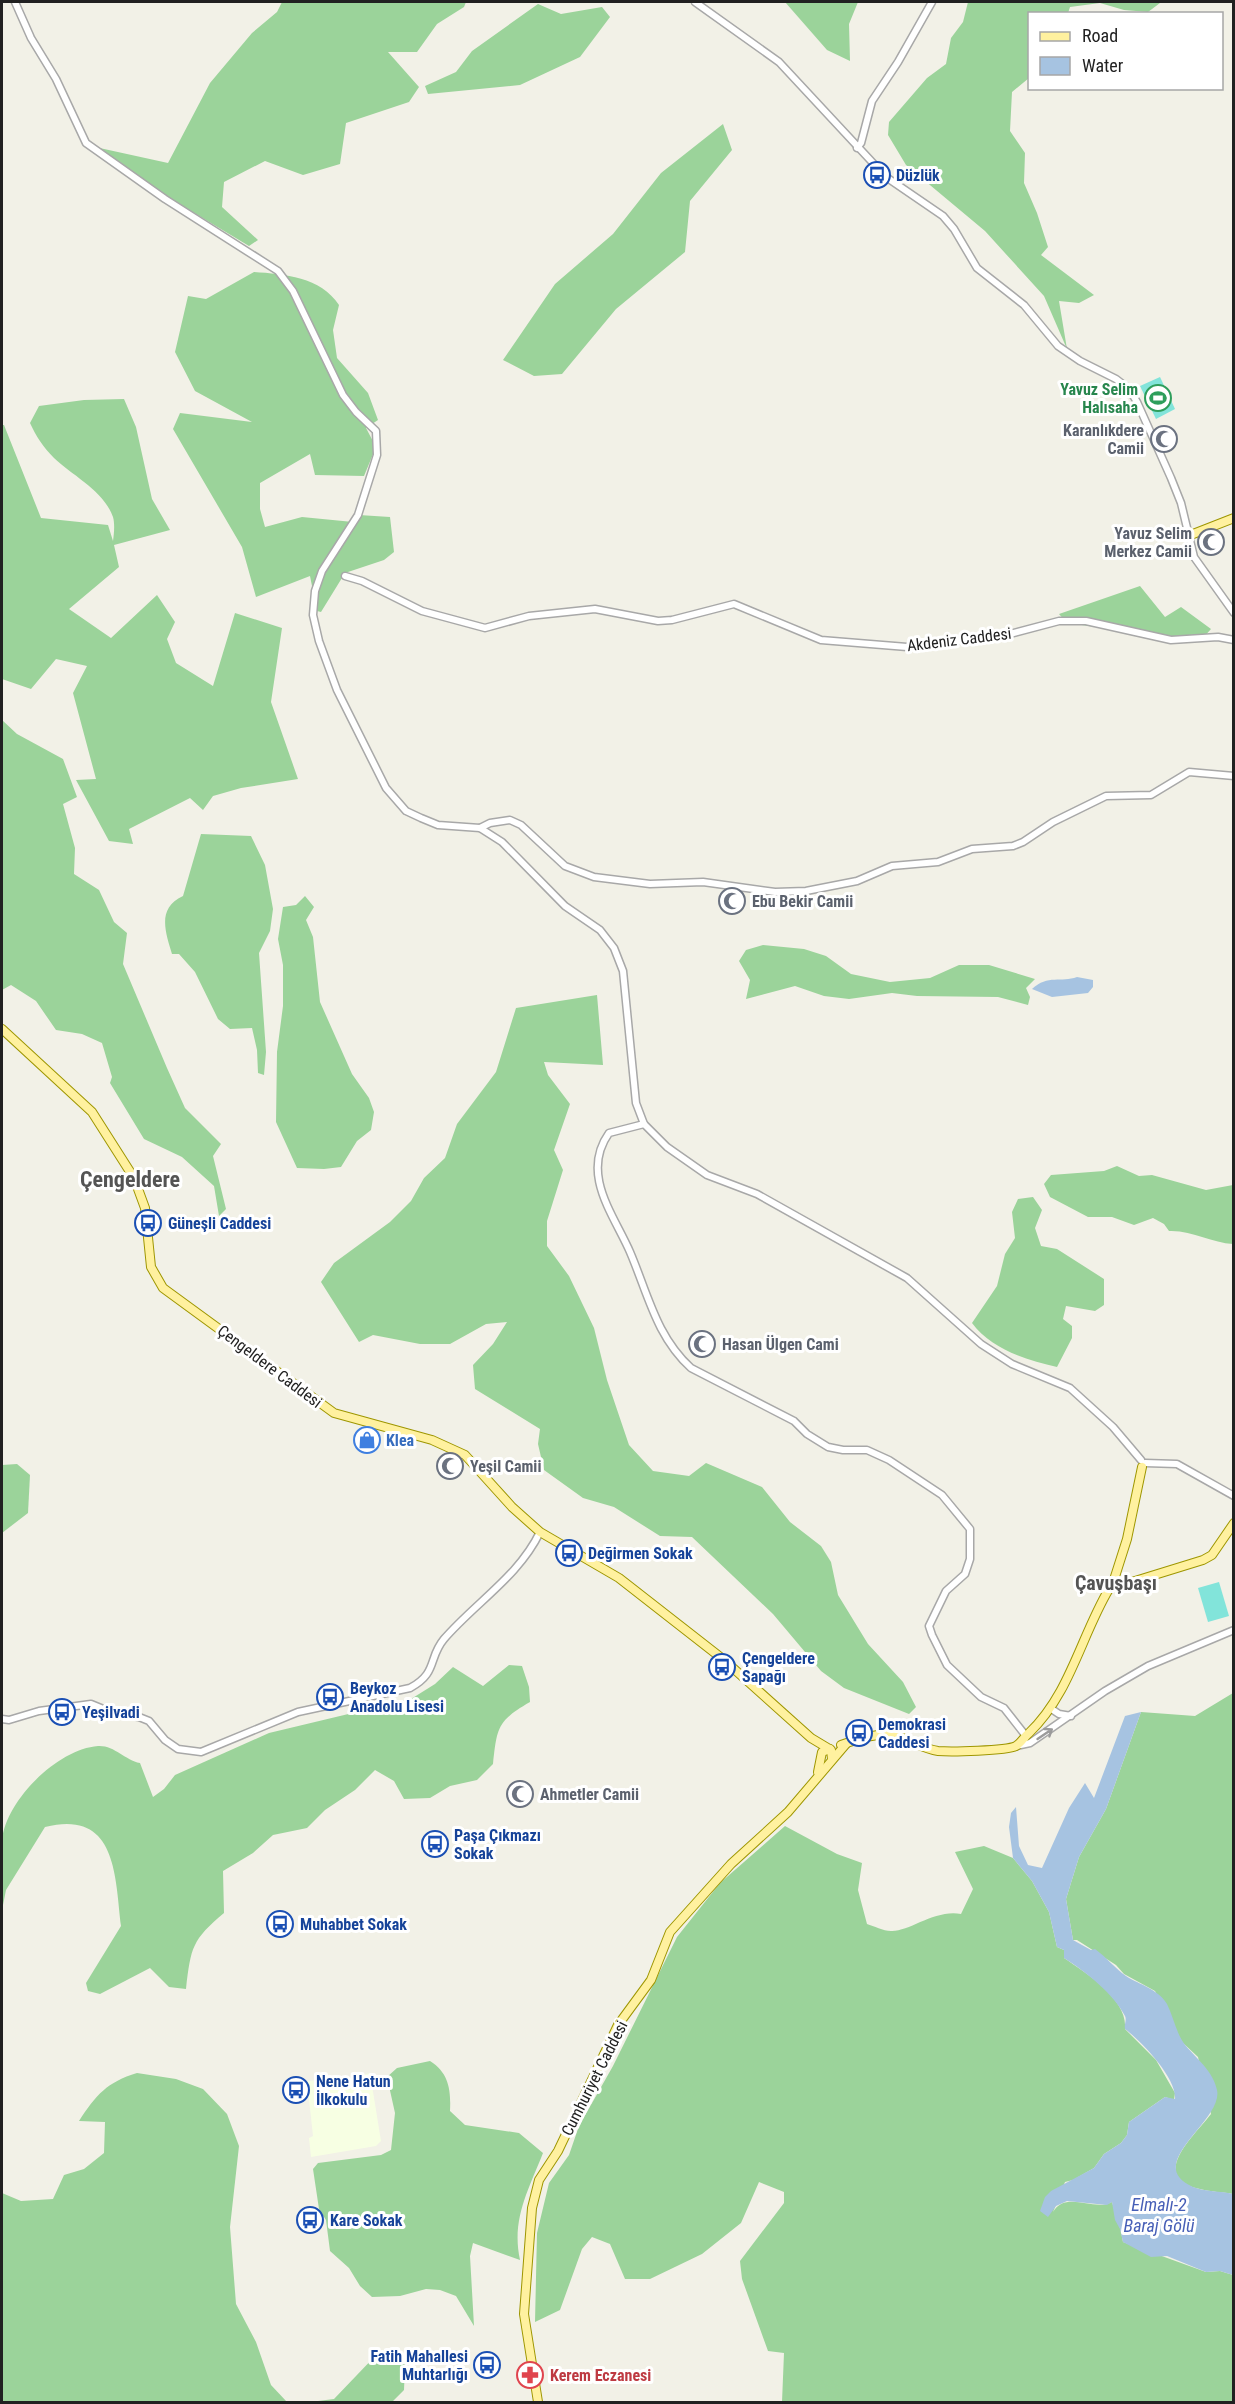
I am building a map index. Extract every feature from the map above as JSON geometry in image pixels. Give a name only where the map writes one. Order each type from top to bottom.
[{"type":"main road","points":[[1188,536],[1233,518]]},
{"type":"main road","name":"Çengeldere Caddesi","points":[[2,1029],[92,1112],[134,1178],[145,1208],[151,1267],[163,1288],[333,1413],[432,1440],[465,1455],[512,1508],[540,1532],[627,1584],[724,1660],[811,1738]]},
{"type":"main road","points":[[815,1780],[824,1750],[865,1736],[893,1735],[936,1751],[959,1752],[1016,1746],[1050,1708],[1078,1657],[1098,1607],[1112,1586],[1127,1539],[1143,1463]]},
{"type":"main road","points":[[1112,1586],[1203,1560],[1212,1555],[1233,1523]]},
{"type":"main road","points":[[811,1738],[829,1749],[833,1753],[832,1759],[825,1761],[811,1738]]},
{"type":"main road","name":"Cumhuriyet Caddesi","points":[[538,2403],[524,2314],[532,2208],[539,2180],[558,2151],[618,2025],[651,1980],[670,1932],[688,1909],[732,1864],[788,1812],[846,1744]]},
{"type":"street","points":[[15,2],[31,38],[56,79],[86,143],[165,199],[278,271],[293,291],[343,394],[356,412],[376,431],[377,455],[357,519],[327,562],[315,591],[315,626],[337,690],[386,789],[406,811],[438,825],[480,828],[502,842],[565,906],[600,930],[614,948],[623,971],[633,1082],[644,1124],[667,1147],[707,1175],[757,1194],[907,1278],[981,1344],[1012,1364],[1070,1388],[1113,1427],[1143,1463],[1177,1464],[1233,1496]]},
{"type":"street","points":[[695,2],[779,62],[857,148],[892,182],[943,216],[954,229],[976,268],[1024,305],[1058,346],[1080,361],[1116,379],[1129,389],[1137,402],[1181,503],[1188,536],[1198,565],[1233,613]]},
{"type":"street","points":[[857,148],[861,143],[872,101],[898,62],[932,2]]},
{"type":"street","name":"Akdeniz Caddesi","points":[[345,576],[362,580],[422,611],[485,628],[529,616],[595,609],[658,621],[672,620],[734,604],[821,640],[907,647],[1006,635],[1066,621],[1086,621],[1171,639],[1218,637],[1233,640]]},
{"type":"street","points":[[480,828],[490,823],[510,820],[521,825],[564,866],[594,877],[650,884],[703,882],[775,892],[806,891],[857,881],[892,866],[938,862],[972,849],[1013,846],[1053,822],[1106,796],[1151,795],[1189,772],[1233,776]]},
{"type":"street","points":[[644,1124],[609,1133],[599,1155],[601,1194],[629,1250],[654,1319],[677,1356],[691,1368],[794,1421],[807,1434],[828,1447],[867,1450],[890,1460],[942,1495],[970,1529],[972,1536],[965,1574],[946,1591],[929,1626],[932,1635],[947,1665],[981,1697],[1004,1708],[1026,1736]]},
{"type":"street","points":[[2,1719],[9,1720],[39,1711],[91,1704],[113,1713],[149,1721],[165,1740],[178,1749],[201,1752],[298,1712],[410,1688],[422,1682],[431,1669],[442,1641],[498,1586],[532,1547],[540,1532]]},
{"type":"street","points":[[1016,1746],[1030,1743],[1105,1691],[1148,1666],[1233,1630]]},
{"type":"street","points":[[1050,1708],[1071,1716]]},
{"type":"shaded area","name":"Yavuz Selim Halısaha","points":[[1160,377],[1175,409],[1156,419],[1140,386]]},
{"type":"shaded area","points":[[1219,1582],[1229,1616],[1208,1622],[1198,1588]]},
{"type":"shaded area","points":[[370,2073],[381,2141],[376,2146],[311,2157],[309,2138],[313,2136],[307,2081],[355,2077]]},
{"type":"green space","points":[[282,2],[466,2],[464,7],[437,24],[417,52],[388,52],[419,87],[409,102],[346,123],[340,164],[303,175],[265,161],[224,182],[222,207],[258,240],[249,246],[93,152],[95,147],[168,163],[210,83],[252,33],[277,12]]},
{"type":"green space","points":[[785,2],[858,2],[849,24],[850,61],[827,50]]},
{"type":"green space","points":[[968,2],[1160,3],[1148,12],[1124,10],[1100,3],[1070,7],[1068,12],[1028,12],[1028,79],[1012,92],[1010,131],[1025,153],[1024,183],[1048,247],[1041,255],[1094,295],[1079,303],[1059,301],[1067,349],[1044,296],[985,231],[906,165],[888,135],[889,122],[927,78],[946,64],[951,38],[963,22]]},
{"type":"green space","points":[[538,4],[561,14],[602,7],[610,17],[580,57],[520,85],[428,94],[425,86],[456,72],[472,51]]},
{"type":"green space","points":[[723,124],[732,150],[690,201],[685,252],[616,309],[562,374],[534,376],[503,360],[555,284],[613,234],[661,173]]},
{"type":"green space","points":[[254,272],[289,276],[312,283],[322,288],[339,305],[333,330],[337,358],[368,393],[378,420],[366,428],[376,447],[364,476],[315,475],[310,454],[260,483],[260,509],[265,527],[302,517],[353,522],[359,515],[390,517],[394,552],[384,560],[345,573],[321,612],[317,611],[310,576],[256,597],[242,547],[173,429],[180,413],[252,422],[195,391],[175,352],[188,296],[206,299]]},
{"type":"green space","points":[[124,399],[136,427],[152,499],[170,530],[114,545],[119,567],[69,609],[111,638],[157,595],[175,622],[167,639],[176,663],[213,686],[235,613],[282,628],[271,702],[298,779],[241,788],[213,796],[203,810],[190,798],[129,829],[133,844],[109,841],[76,780],[96,779],[73,693],[87,666],[56,659],[31,689],[2,679],[2,425],[4,425],[41,518],[108,525],[113,541],[114,520],[103,499],[50,454],[30,423],[39,406],[84,400]]},
{"type":"green space","points":[[1140,586],[1165,617],[1181,607],[1211,629],[1202,639],[1183,639],[1067,623],[1059,614]]},
{"type":"green space","points":[[2,720],[17,734],[63,759],[77,797],[63,804],[75,848],[74,874],[99,890],[114,922],[127,933],[123,964],[167,1068],[185,1108],[221,1144],[213,1156],[226,1209],[219,1216],[214,1186],[182,1157],[144,1139],[110,1083],[112,1077],[102,1043],[82,1034],[56,1030],[36,1001],[11,985],[2,990]]},
{"type":"green space","points":[[201,834],[251,836],[265,865],[273,909],[270,931],[259,953],[266,1052],[264,1075],[258,1073],[257,1050],[252,1028],[230,1029],[218,1019],[195,972],[179,954],[172,954],[167,937],[166,914],[169,907],[183,896]]},
{"type":"green space","points":[[305,896],[314,907],[306,920],[313,937],[320,1002],[352,1074],[369,1098],[374,1112],[371,1130],[357,1141],[341,1167],[324,1169],[297,1168],[276,1122],[277,1052],[283,1006],[283,965],[278,939],[283,907],[296,905]]},
{"type":"green space","points":[[763,945],[804,949],[826,956],[851,974],[890,982],[930,978],[959,965],[989,965],[1035,979],[1026,988],[1030,997],[1028,1005],[998,997],[917,996],[892,993],[849,999],[824,996],[795,986],[746,999],[750,980],[739,961],[746,950]]},
{"type":"green space","points":[[597,995],[603,1065],[544,1062],[548,1075],[570,1104],[554,1150],[563,1170],[547,1221],[547,1246],[569,1276],[594,1328],[607,1380],[629,1445],[653,1471],[689,1476],[706,1463],[762,1487],[790,1522],[821,1546],[831,1562],[838,1595],[868,1644],[903,1682],[916,1707],[909,1714],[844,1688],[821,1671],[773,1614],[692,1537],[660,1536],[614,1507],[583,1498],[544,1470],[538,1444],[540,1429],[475,1389],[473,1365],[493,1344],[507,1322],[486,1324],[450,1344],[420,1344],[373,1335],[359,1342],[321,1282],[334,1263],[390,1222],[411,1201],[424,1178],[445,1158],[457,1124],[496,1072],[516,1008]]},
{"type":"green space","points":[[1117,1166],[1139,1176],[1152,1175],[1206,1190],[1233,1185],[1233,1244],[1186,1232],[1169,1231],[1164,1224],[1153,1218],[1134,1225],[1112,1217],[1088,1217],[1050,1197],[1044,1184],[1051,1175],[1104,1171]]},
{"type":"green space","points":[[1033,1197],[1042,1210],[1035,1228],[1041,1246],[1057,1249],[1104,1279],[1104,1305],[1095,1311],[1066,1306],[1063,1319],[1072,1326],[1072,1338],[1057,1367],[1021,1357],[999,1347],[972,1323],[997,1286],[1005,1254],[1015,1238],[1012,1212],[1018,1199]]},
{"type":"green space","points":[[17,1464],[30,1475],[28,1513],[2,1533],[2,1465]]},
{"type":"green space","points":[[509,1665],[522,1666],[529,1687],[530,1702],[505,1720],[498,1734],[493,1764],[477,1780],[450,1786],[430,1798],[404,1799],[394,1781],[375,1770],[355,1790],[325,1810],[307,1828],[273,1835],[253,1853],[223,1871],[224,1913],[205,1930],[195,1945],[186,1989],[169,1987],[150,1968],[100,1994],[88,1991],[86,1983],[121,1926],[117,1887],[108,1851],[99,1837],[86,1828],[69,1824],[45,1827],[6,1890],[2,1910],[1,1849],[6,1825],[13,1809],[36,1779],[67,1756],[98,1746],[114,1750],[140,1763],[153,1797],[164,1789],[175,1775],[269,1733],[411,1699],[435,1684],[453,1667],[483,1686]]},
{"type":"green space","points":[[1233,1693],[1233,2194],[1200,2189],[1184,2183],[1177,2175],[1176,2166],[1180,2155],[1211,2114],[1198,2057],[1182,2042],[1155,1991],[1124,1974],[1116,1965],[1077,1940],[1073,1940],[1066,1899],[1079,1857],[1106,1809],[1141,1712],[1195,1716]]},
{"type":"green space","points":[[785,1826],[837,1854],[862,1863],[858,1890],[867,1924],[885,1930],[906,1928],[932,1917],[951,1913],[961,1914],[973,1889],[955,1852],[984,1846],[1013,1858],[1032,1881],[1049,1912],[1057,1947],[1064,1950],[1064,1958],[1094,1979],[1113,1997],[1120,2007],[1125,2029],[1156,2060],[1175,2093],[1174,2100],[1165,2097],[1129,2122],[1127,2135],[1121,2143],[1104,2154],[1094,2168],[1065,2182],[1053,2212],[1065,2203],[1097,2205],[1112,2202],[1123,2242],[1206,2272],[1220,2271],[1233,2275],[1233,2402],[782,2402],[784,2353],[768,2351],[742,2279],[740,2261],[784,2203],[784,2192],[759,2182],[741,2223],[702,2254],[650,2279],[625,2279],[610,2244],[592,2237],[582,2249],[560,2310],[535,2322],[537,2233],[549,2183],[569,2155],[579,2126],[613,2066],[677,1937],[720,1883]]},
{"type":"green space","points":[[430,2061],[441,2071],[448,2083],[450,2111],[465,2125],[519,2133],[543,2153],[527,2192],[520,2218],[518,2245],[520,2260],[473,2243],[470,2256],[474,2326],[456,2296],[440,2290],[426,2289],[400,2296],[372,2297],[360,2286],[349,2268],[330,2251],[326,2220],[319,2209],[313,2169],[318,2163],[381,2155],[391,2150],[395,2113],[387,2077],[397,2068]]},
{"type":"green space","points":[[137,2073],[176,2079],[203,2089],[227,2114],[239,2146],[230,2227],[236,2304],[256,2342],[271,2385],[287,2402],[2,2402],[2,2193],[21,2201],[53,2199],[64,2175],[84,2169],[104,2153],[105,2122],[79,2121],[91,2104],[110,2085]]},
{"type":"green space","points":[[378,2353],[394,2354],[405,2365],[404,2390],[392,2402],[310,2402],[334,2399]]},
{"type":"water","points":[[1077,977],[1093,980],[1093,987],[1088,993],[1052,997],[1032,989],[1049,980]]},
{"type":"water","name":"Elmalı-2 Baraj Gölü","points":[[1141,1712],[1106,1809],[1079,1857],[1066,1899],[1073,1940],[1091,1950],[1095,1949],[1126,1976],[1154,1991],[1163,1999],[1186,2046],[1208,2071],[1215,2083],[1216,2102],[1180,2154],[1176,2166],[1179,2178],[1193,2187],[1233,2194],[1233,2275],[1220,2271],[1206,2272],[1167,2256],[1151,2257],[1123,2242],[1115,2220],[1112,2202],[1107,2205],[1067,2201],[1056,2206],[1048,2217],[1040,2211],[1045,2197],[1051,2191],[1094,2168],[1104,2154],[1121,2143],[1127,2135],[1129,2122],[1165,2097],[1175,2099],[1170,2081],[1157,2061],[1125,2029],[1125,2016],[1114,1999],[1090,1976],[1064,1958],[1064,1950],[1057,1947],[1049,1912],[1032,1881],[1013,1858],[1009,1827],[1011,1813],[1016,1807],[1019,1846],[1028,1865],[1042,1868],[1069,1808],[1085,1783],[1094,1798],[1125,1716]]},
{"type":"place","name":"Düzlük","points":[[877,175]]},
{"type":"place","name":"Yavuz Selim Halısaha","points":[[1158,398]]},
{"type":"place","name":"Karanlıkdere Camii","points":[[1164,439]]},
{"type":"place","name":"Yavuz Selim Merkez Camii","points":[[1211,542]]},
{"type":"place","name":"Ebu Bekir Camii","points":[[732,901]]},
{"type":"place","name":"Güneşli Caddesi","points":[[148,1223]]},
{"type":"place","name":"Hasan Ülgen Cami","points":[[702,1344]]},
{"type":"place","name":"Klea","points":[[367,1440]]},
{"type":"place","name":"Yeşil Camii","points":[[450,1466]]},
{"type":"place","name":"Değirmen Sokak","points":[[569,1553]]},
{"type":"place","name":"Çengeldere Sapağı","points":[[722,1667]]},
{"type":"place","name":"Beykoz Anadolu Lisesi","points":[[330,1697]]},
{"type":"place","name":"Yeşilvadi","points":[[62,1712]]},
{"type":"place","name":"Demokrasi Caddesi","points":[[859,1733]]},
{"type":"place","name":"Ahmetler Camii","points":[[520,1794]]},
{"type":"place","name":"Paşa Çıkmazı Sokak","points":[[435,1844]]},
{"type":"place","name":"Muhabbet Sokak","points":[[280,1924]]},
{"type":"place","name":"Nene Hatun İlkokulu","points":[[296,2090]]},
{"type":"place","name":"Kare Sokak","points":[[310,2220]]},
{"type":"place","name":"Fatih Mahallesi Muhtarlığı","points":[[487,2365]]},
{"type":"place","name":"Kerem Eczanesi","points":[[530,2375]]},
{"type":"district","name":"Çengeldere","points":[[130,1179]]},
{"type":"district","name":"Çavuşbaşı","points":[[1116,1583]]}]
